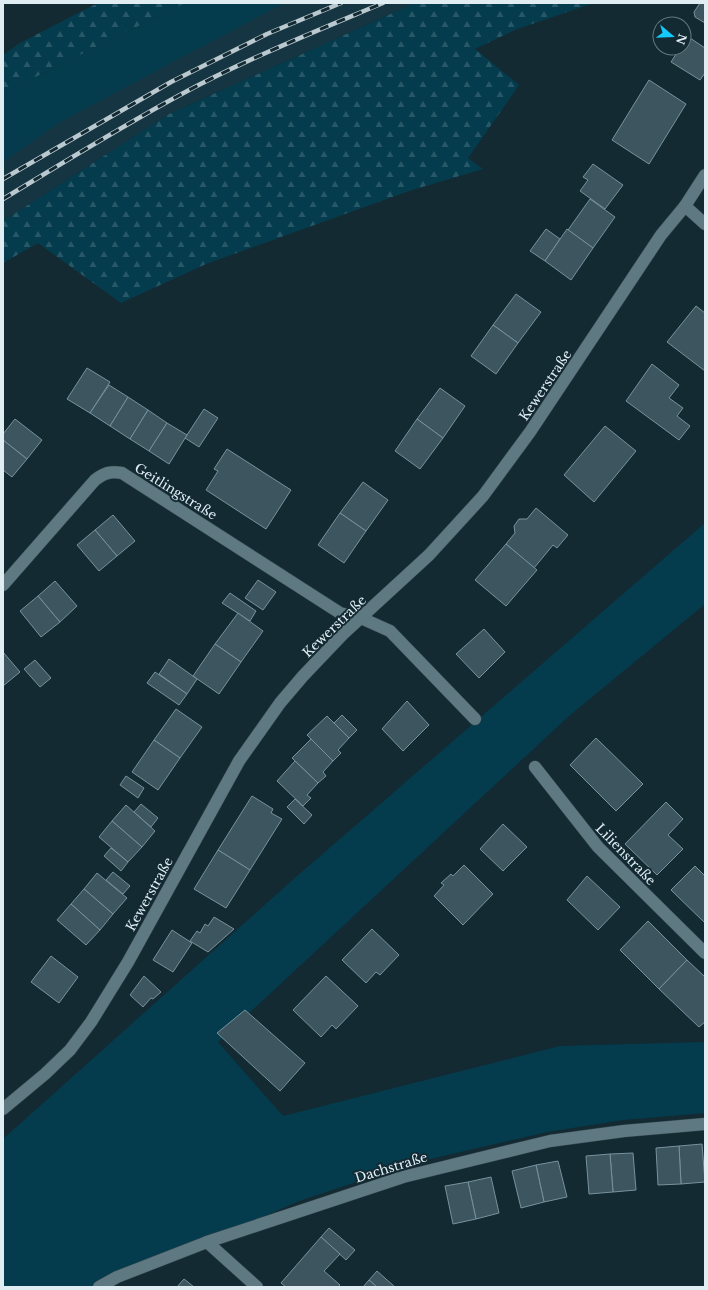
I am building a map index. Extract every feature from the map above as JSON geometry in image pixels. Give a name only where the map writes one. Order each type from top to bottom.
[{"type":"street","name":"Kewerstraße","points":[[3,1109],[45,1074],[79,1039],[128,962],[238,761],[280,703],[333,644],[429,555],[483,496],[530,432],[661,235],[685,206],[705,175]]},
{"type":"street","points":[[685,206],[705,224]]},
{"type":"street","name":"Geitlingstraße","points":[[3,585],[95,480],[104,473],[112,471],[122,473],[129,477],[340,613],[361,618]]},
{"type":"street","points":[[361,618],[390,632],[475,718]]},
{"type":"street","name":"Lilienstraße","points":[[535,767],[598,847],[705,953]]},
{"type":"street","name":"Dachstraße","points":[[98,1287],[117,1277],[207,1242],[403,1177],[486,1155],[550,1141],[624,1131],[705,1124]]},
{"type":"street","points":[[207,1242],[257,1287]]},
{"type":"shaded area","points":[[185,3],[415,3],[169,114],[3,221],[3,95]]},
{"type":"green space","points":[[98,3],[185,3],[11,89],[3,95],[3,55],[20,43]]},
{"type":"green space","points":[[185,3],[284,3],[60,122],[3,162],[3,95],[11,89]]},
{"type":"green space","points":[[415,3],[594,3],[517,29],[475,49],[519,85],[468,158],[483,169],[409,191],[206,264],[121,303],[38,243],[3,263],[3,221],[169,114]]},
{"type":"green space","points":[[705,523],[705,604],[569,716],[218,1042],[283,1116],[560,1046],[705,1042],[705,1113],[623,1120],[547,1132],[413,1163],[299,1201],[103,1287],[3,1287],[3,1139],[296,877]]},
{"type":"building","points":[[700,3],[705,3],[705,23],[695,17],[694,12]]},
{"type":"building","points":[[692,39],[705,48],[705,73],[700,80],[671,62],[675,56],[692,56]]},
{"type":"building","points":[[649,80],[686,104],[649,164],[612,140]]},
{"type":"building","points":[[593,164],[623,185],[605,209],[580,191],[588,180],[583,177]]},
{"type":"building","points":[[590,199],[615,217],[593,248],[568,230]]},
{"type":"building","points":[[546,229],[560,239],[545,261],[530,251]]},
{"type":"building","points":[[567,229],[593,248],[571,280],[545,261]]},
{"type":"building","points":[[516,294],[541,312],[518,343],[493,325]]},
{"type":"building","points":[[696,306],[705,313],[705,371],[667,342]]},
{"type":"building","points":[[493,325],[518,343],[496,374],[471,356]]},
{"type":"building","points":[[652,364],[679,385],[669,398],[683,408],[677,416],[690,426],[679,440],[626,401]]},
{"type":"building","points":[[87,368],[110,382],[90,413],[67,399]]},
{"type":"building","points":[[109,385],[128,397],[110,426],[90,413]]},
{"type":"building","points":[[440,388],[465,406],[443,438],[417,419]]},
{"type":"building","points":[[128,397],[148,410],[130,439],[110,426]]},
{"type":"building","points":[[204,409],[218,418],[199,447],[185,438]]},
{"type":"building","points":[[148,410],[167,423],[149,451],[130,439]]},
{"type":"building","points":[[15,419],[42,440],[27,459],[3,440],[3,434]]},
{"type":"building","points":[[417,419],[443,438],[420,469],[395,451]]},
{"type":"building","points":[[167,423],[187,435],[169,464],[149,451]]},
{"type":"building","points":[[605,426],[636,451],[594,502],[564,475]]},
{"type":"building","points":[[3,440],[27,459],[12,477],[3,470]]},
{"type":"building","points":[[227,449],[291,490],[266,529],[206,490],[218,471],[214,469]]},
{"type":"building","points":[[363,482],[388,500],[366,531],[340,513]]},
{"type":"building","points":[[536,508],[568,535],[557,548],[553,545],[534,568],[506,544],[515,533],[514,526],[519,519],[527,519]]},
{"type":"building","points":[[340,513],[366,531],[344,563],[318,545]]},
{"type":"building","points":[[113,515],[135,541],[117,556],[95,530]]},
{"type":"building","points":[[95,530],[117,556],[99,571],[77,545]]},
{"type":"building","points":[[506,544],[537,570],[506,606],[475,580]]},
{"type":"building","points":[[258,580],[276,592],[263,610],[245,598]]},
{"type":"building","points":[[55,581],[77,606],[60,622],[38,596]]},
{"type":"building","points":[[230,593],[256,611],[250,621],[222,603]]},
{"type":"building","points":[[38,596],[60,622],[41,637],[20,611]]},
{"type":"building","points":[[238,613],[263,631],[241,662],[215,644]]},
{"type":"building","points":[[484,629],[505,652],[479,678],[456,654]]},
{"type":"building","points":[[215,644],[241,662],[219,694],[193,676]]},
{"type":"building","points":[[3,652],[20,672],[3,686]]},
{"type":"building","points":[[169,659],[197,679],[187,694],[159,674]]},
{"type":"building","points":[[35,660],[51,678],[40,687],[24,669]]},
{"type":"building","points":[[155,672],[187,694],[179,705],[147,683]]},
{"type":"building","points":[[407,701],[429,725],[403,751],[382,729]]},
{"type":"building","points":[[176,709],[202,727],[180,758],[154,740]]},
{"type":"building","points":[[342,715],[357,730],[349,738],[334,723]]},
{"type":"building","points":[[327,716],[349,738],[338,750],[341,753],[333,761],[307,735]]},
{"type":"building","points":[[596,738],[643,784],[616,811],[570,765]]},
{"type":"building","points":[[311,739],[333,761],[323,772],[326,776],[318,783],[292,758]]},
{"type":"building","points":[[154,740],[180,758],[158,790],[132,772]]},
{"type":"building","points":[[295,761],[318,783],[307,795],[311,798],[303,806],[277,781]]},
{"type":"building","points":[[126,776],[144,788],[138,798],[120,785]]},
{"type":"building","points":[[252,796],[273,809],[271,813],[282,819],[250,870],[218,850]]},
{"type":"building","points":[[295,799],[312,815],[304,824],[287,807]]},
{"type":"building","points":[[666,802],[683,819],[668,835],[683,849],[657,875],[625,844]]},
{"type":"building","points":[[141,804],[158,818],[151,827],[134,812]]},
{"type":"building","points":[[126,805],[155,831],[142,847],[112,821]]},
{"type":"building","points":[[112,821],[142,847],[128,862],[99,837]]},
{"type":"building","points":[[503,824],[527,847],[503,871],[480,849]]},
{"type":"building","points":[[111,848],[128,862],[121,871],[104,856]]},
{"type":"building","points":[[218,850],[250,870],[226,908],[194,889]]},
{"type":"building","points":[[464,865],[493,894],[463,925],[434,896],[444,885],[441,883],[451,874],[453,876]]},
{"type":"building","points":[[695,866],[705,876],[705,923],[671,890]]},
{"type":"building","points":[[113,872],[130,886],[123,894],[106,880]]},
{"type":"building","points":[[97,873],[127,898],[113,914],[84,889]]},
{"type":"building","points":[[587,876],[620,907],[598,930],[567,900]]},
{"type":"building","points":[[84,889],[113,914],[100,930],[71,904]]},
{"type":"building","points":[[71,904],[100,930],[86,945],[57,920]]},
{"type":"building","points":[[214,917],[234,929],[208,952],[190,941],[197,931],[200,933],[205,924],[208,926]]},
{"type":"building","points":[[648,921],[687,960],[659,989],[620,950]]},
{"type":"building","points":[[372,929],[399,955],[380,975],[376,972],[366,983],[342,960]]},
{"type":"building","points":[[172,930],[192,943],[173,972],[153,960]]},
{"type":"building","points":[[51,956],[78,977],[59,1003],[31,982]]},
{"type":"building","points":[[687,960],[705,977],[705,1022],[699,1027],[659,989]]},
{"type":"building","points":[[144,976],[161,992],[153,999],[151,998],[143,1007],[130,995]]},
{"type":"building","points":[[326,976],[358,1006],[336,1029],[332,1025],[321,1037],[293,1010]]},
{"type":"building","points":[[245,1010],[305,1063],[280,1091],[217,1033]]},
{"type":"building","points":[[702,1144],[705,1182],[681,1184],[679,1146]]},
{"type":"building","points":[[679,1146],[681,1184],[658,1185],[656,1148]]},
{"type":"building","points":[[633,1153],[636,1190],[613,1192],[610,1154]]},
{"type":"building","points":[[610,1154],[613,1192],[589,1194],[586,1156]]},
{"type":"building","points":[[558,1161],[567,1197],[544,1202],[536,1165]]},
{"type":"building","points":[[536,1165],[544,1202],[521,1208],[512,1171]]},
{"type":"building","points":[[491,1177],[499,1213],[476,1219],[468,1182]]},
{"type":"building","points":[[468,1182],[476,1219],[453,1224],[445,1186]]},
{"type":"building","points":[[329,1228],[355,1250],[346,1260],[321,1237]]},
{"type":"building","points":[[321,1237],[340,1254],[324,1271],[340,1285],[338,1287],[286,1287],[281,1283]]},
{"type":"building","points":[[377,1271],[395,1287],[377,1287],[369,1280]]},
{"type":"building","points":[[184,1279],[194,1287],[177,1287]]},
{"type":"building","points":[[369,1280],[377,1287],[363,1287]]},
{"type":"railway","points":[[3,179],[171,82],[267,34],[341,3]]},
{"type":"railway","points":[[3,199],[90,146],[178,96],[228,70],[383,3]]}]
